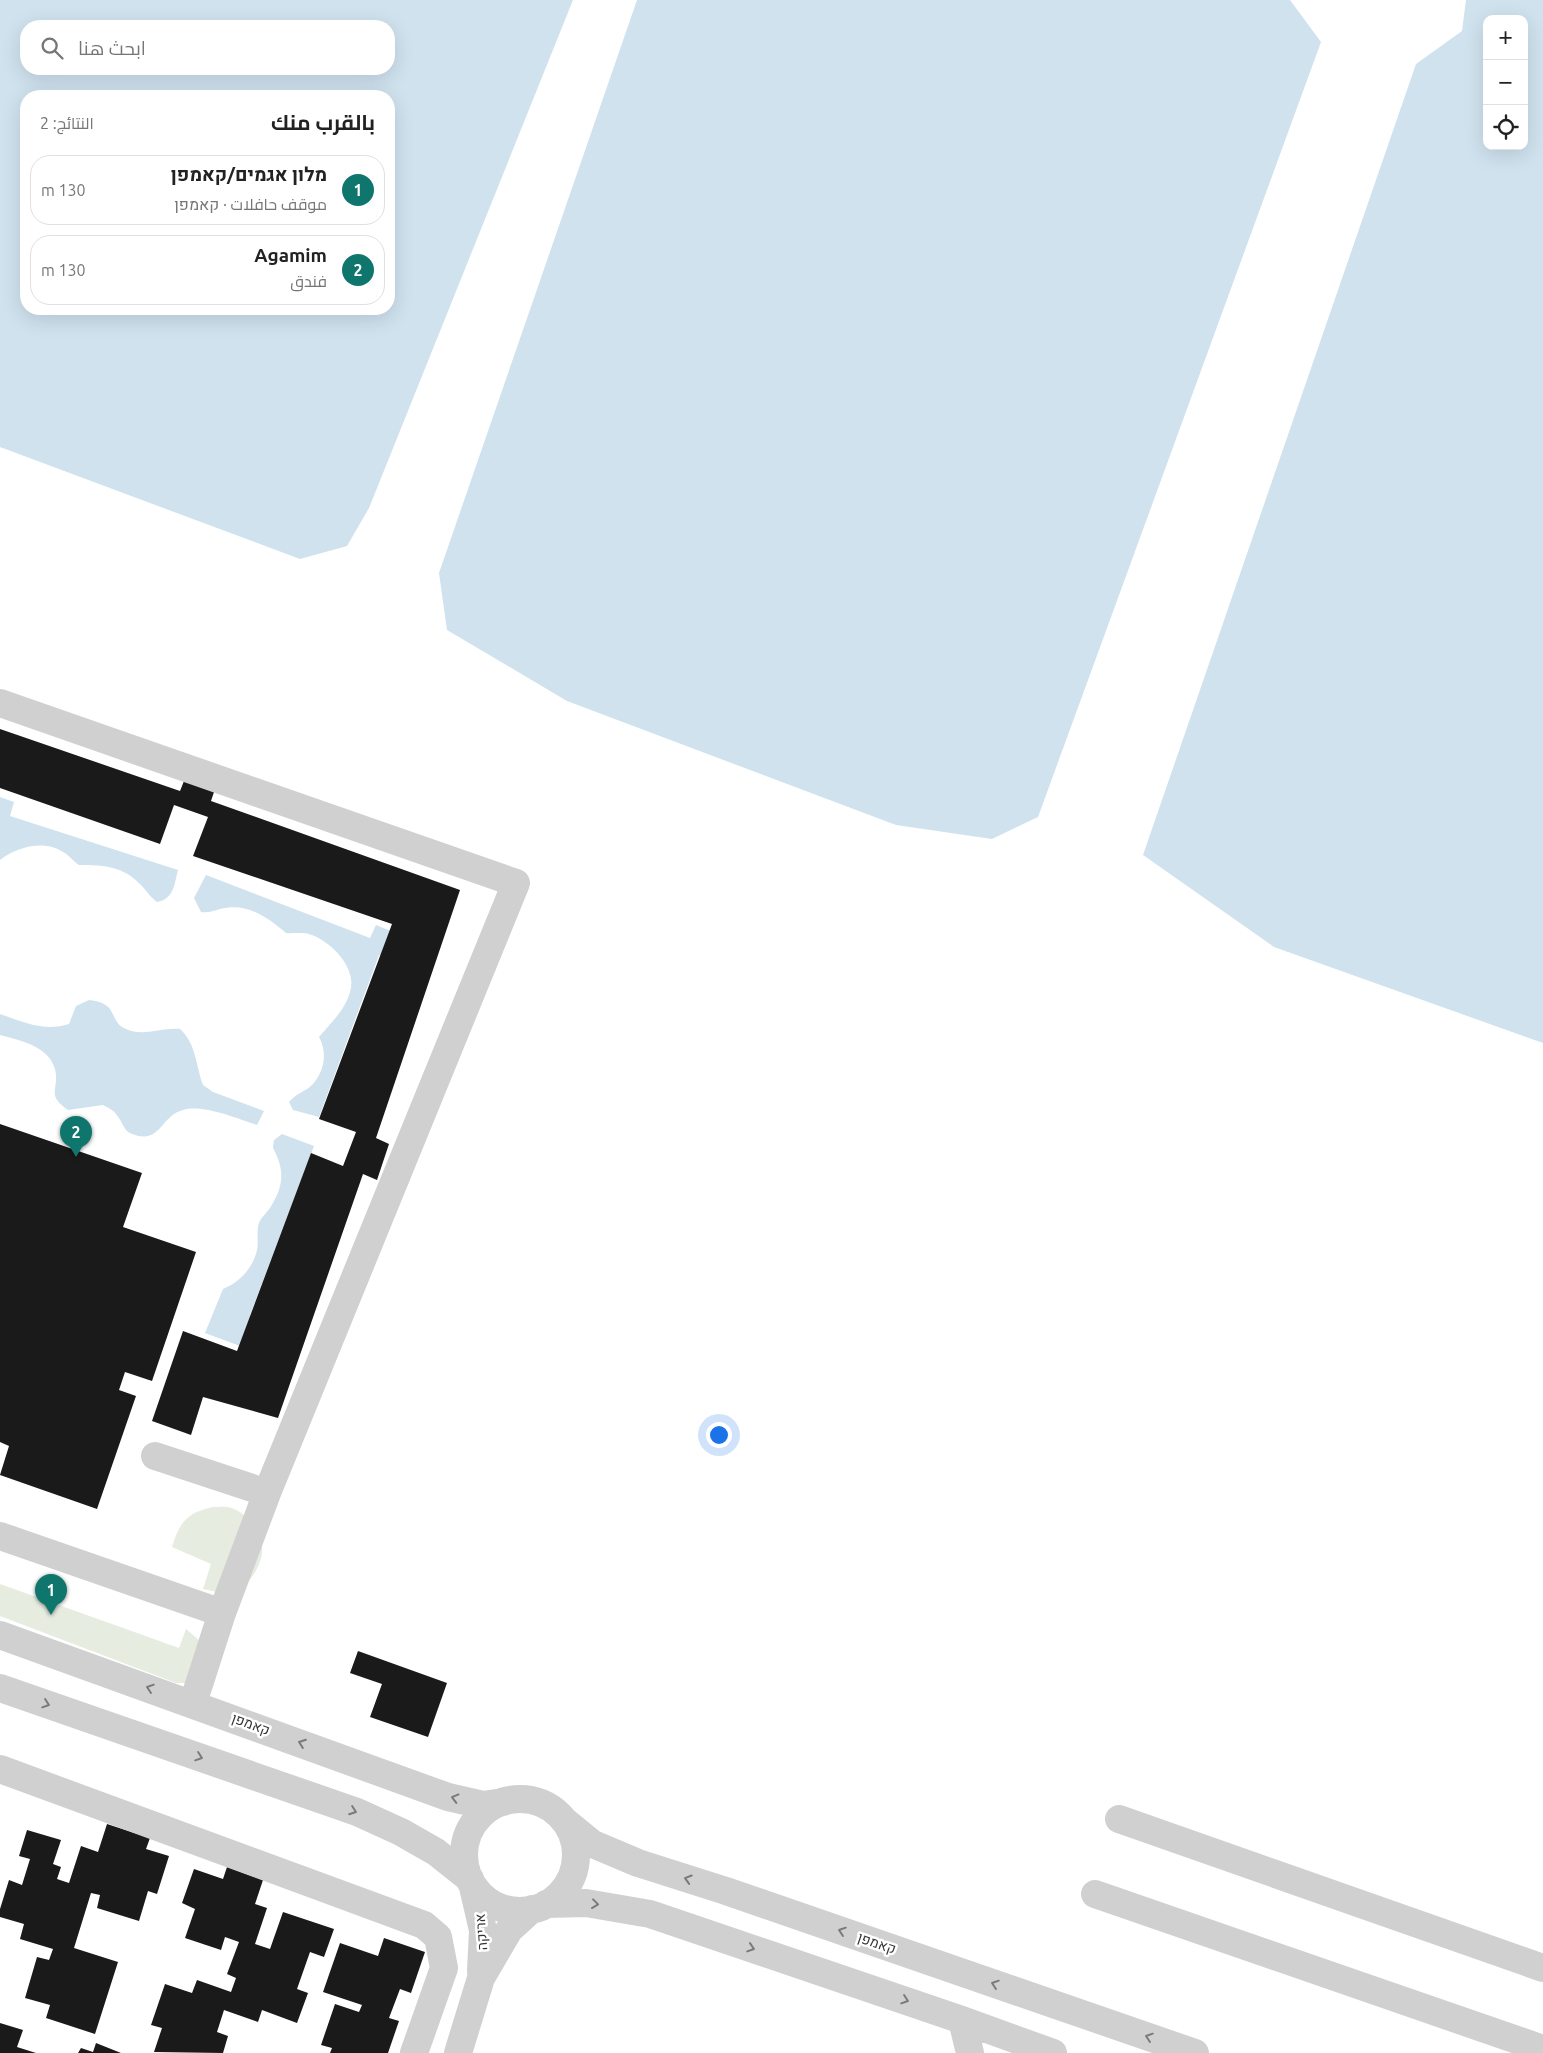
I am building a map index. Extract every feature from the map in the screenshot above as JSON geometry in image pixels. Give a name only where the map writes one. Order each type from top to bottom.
[{"type":"street","points":[[0,703],[516,883],[266,1493],[222,1613],[193,1703]]},
{"type":"street","points":[[155,1456],[266,1493]]},
{"type":"street","points":[[0,1536],[222,1613]]},
{"type":"street","name":"קאמפן","points":[[0,1635],[448,1796],[483,1805],[503,1802]]},
{"type":"street","points":[[0,1688],[357,1812],[401,1832],[436,1852],[471,1883],[486,1900],[504,1909],[522,1911],[539,1907],[586,1903],[650,1914],[962,2020],[1053,2053]]},
{"type":"street","points":[[0,1769],[424,1925],[438,1937],[444,1968],[414,2053]]},
{"type":"street","points":[[471,1883],[466,1870],[464,1850],[468,1832],[479,1816],[494,1805],[512,1799],[531,1799],[548,1806],[566,1822],[572,1832],[577,1850],[575,1869],[568,1885],[556,1899],[539,1907]]},
{"type":"street","points":[[1119,1819],[1543,1968]]},
{"type":"street","name":"קאמפן","points":[[566,1822],[593,1844],[638,1863],[726,1891],[1195,2053]]},
{"type":"street","name":"אריקה","points":[[471,1883],[481,1912],[483,1930],[481,1978]]},
{"type":"street","points":[[1096,1894],[1543,2050]]},
{"type":"street","name":"אריקה","points":[[458,2053],[481,1978],[509,1930],[539,1907]]},
{"type":"street","points":[[962,2020],[970,2053]]},
{"type":"shaded area","points":[[213,1507],[230,1507],[237,1510],[252,1523],[261,1540],[262,1552],[259,1565],[247,1583],[237,1590],[220,1592],[203,1589],[211,1564],[172,1547],[178,1531],[185,1520],[196,1512]]},
{"type":"shaded area","points":[[0,1584],[179,1648],[186,1629],[200,1641],[187,1683],[176,1683],[0,1616]]},
{"type":"water","points":[[0,0],[573,0],[369,508],[347,546],[300,559],[0,447]]},
{"type":"water","points":[[637,0],[1290,0],[1321,42],[1038,817],[992,839],[896,825],[567,701],[447,630],[439,573]]},
{"type":"water","points":[[1466,0],[1543,0],[1543,1043],[1274,947],[1143,855],[1416,64],[1462,31]]},
{"type":"water","points":[[0,797],[14,802],[10,816],[178,870],[170,895],[157,902],[141,885],[120,870],[97,865],[79,865],[65,853],[47,846],[39,845],[22,848],[0,860]]},
{"type":"water","points":[[206,875],[370,938],[376,925],[403,936],[393,961],[379,955],[319,1117],[293,1110],[289,1102],[312,1085],[322,1068],[324,1056],[319,1037],[341,1010],[350,992],[350,974],[346,965],[333,949],[317,937],[307,933],[286,933],[264,917],[248,909],[230,907],[201,912],[194,898]]},
{"type":"water","points":[[89,1000],[105,1005],[110,1009],[121,1026],[132,1031],[146,1032],[180,1029],[192,1048],[203,1085],[213,1092],[264,1111],[257,1125],[220,1113],[191,1109],[175,1113],[155,1133],[149,1136],[142,1136],[127,1131],[115,1113],[103,1105],[68,1110],[61,1105],[55,1096],[56,1076],[52,1061],[40,1049],[32,1045],[0,1035],[0,1014],[34,1025],[60,1026],[69,1024],[76,1006]]},
{"type":"water","points":[[282,1134],[314,1146],[250,1315],[256,1352],[205,1333],[223,1289],[245,1274],[255,1257],[258,1247],[259,1223],[275,1200],[280,1185],[280,1164],[273,1148],[274,1140]]},
{"type":"building","points":[[0,729],[180,791],[184,781],[214,792],[211,801],[460,890],[376,1138],[389,1144],[377,1180],[363,1174],[278,1418],[203,1397],[191,1435],[152,1421],[183,1331],[237,1351],[311,1153],[343,1166],[356,1132],[319,1119],[392,924],[193,856],[208,817],[174,805],[160,844],[0,788]]},
{"type":"building","points":[[0,1124],[142,1173],[123,1227],[196,1252],[152,1381],[125,1372],[119,1390],[136,1396],[97,1509],[0,1475],[9,1446],[0,1442]]},
{"type":"building","points":[[358,1651],[447,1683],[428,1737],[370,1717],[382,1684],[350,1673]]},
{"type":"building","points":[[107,1824],[150,1838],[146,1849],[169,1856],[157,1894],[148,1891],[139,1921],[97,1908],[100,1895],[91,1893],[74,1948],[118,1962],[95,2034],[46,2018],[50,2005],[25,1998],[37,1957],[49,1960],[53,1949],[20,1939],[24,1924],[0,1917],[0,1909],[9,1880],[22,1885],[30,1859],[19,1856],[27,1830],[61,1840],[53,1864],[61,1867],[57,1879],[69,1883],[81,1846],[98,1852]]},
{"type":"building","points":[[227,1867],[263,1880],[255,1904],[267,1908],[255,1944],[270,1949],[283,1912],[334,1929],[324,1957],[310,1952],[297,1989],[308,1993],[297,2023],[262,2010],[258,2022],[224,2010],[217,2032],[228,2036],[223,2053],[154,2052],[162,2028],[151,2025],[165,1984],[192,1993],[197,1980],[231,1992],[236,1978],[227,1974],[239,1942],[225,1937],[221,1950],[185,1938],[195,1909],[182,1903],[194,1869],[223,1879]]},
{"type":"building","points":[[384,1938],[425,1952],[411,1993],[400,1989],[389,2018],[399,2021],[388,2053],[330,2053],[332,2048],[321,2045],[335,2004],[359,2012],[362,2005],[323,1992],[340,1943],[378,1956]]},
{"type":"building","points":[[0,2023],[23,2030],[17,2047],[36,2053],[0,2053]]},
{"type":"building","points":[[96,2043],[121,2053],[78,2053],[81,2048],[93,2052]]},
{"type":"place","name":"Agamim","points":[[76,1157]]},
{"type":"place","name":"מלון אגמים/קאמפן","points":[[51,1615]]}]
